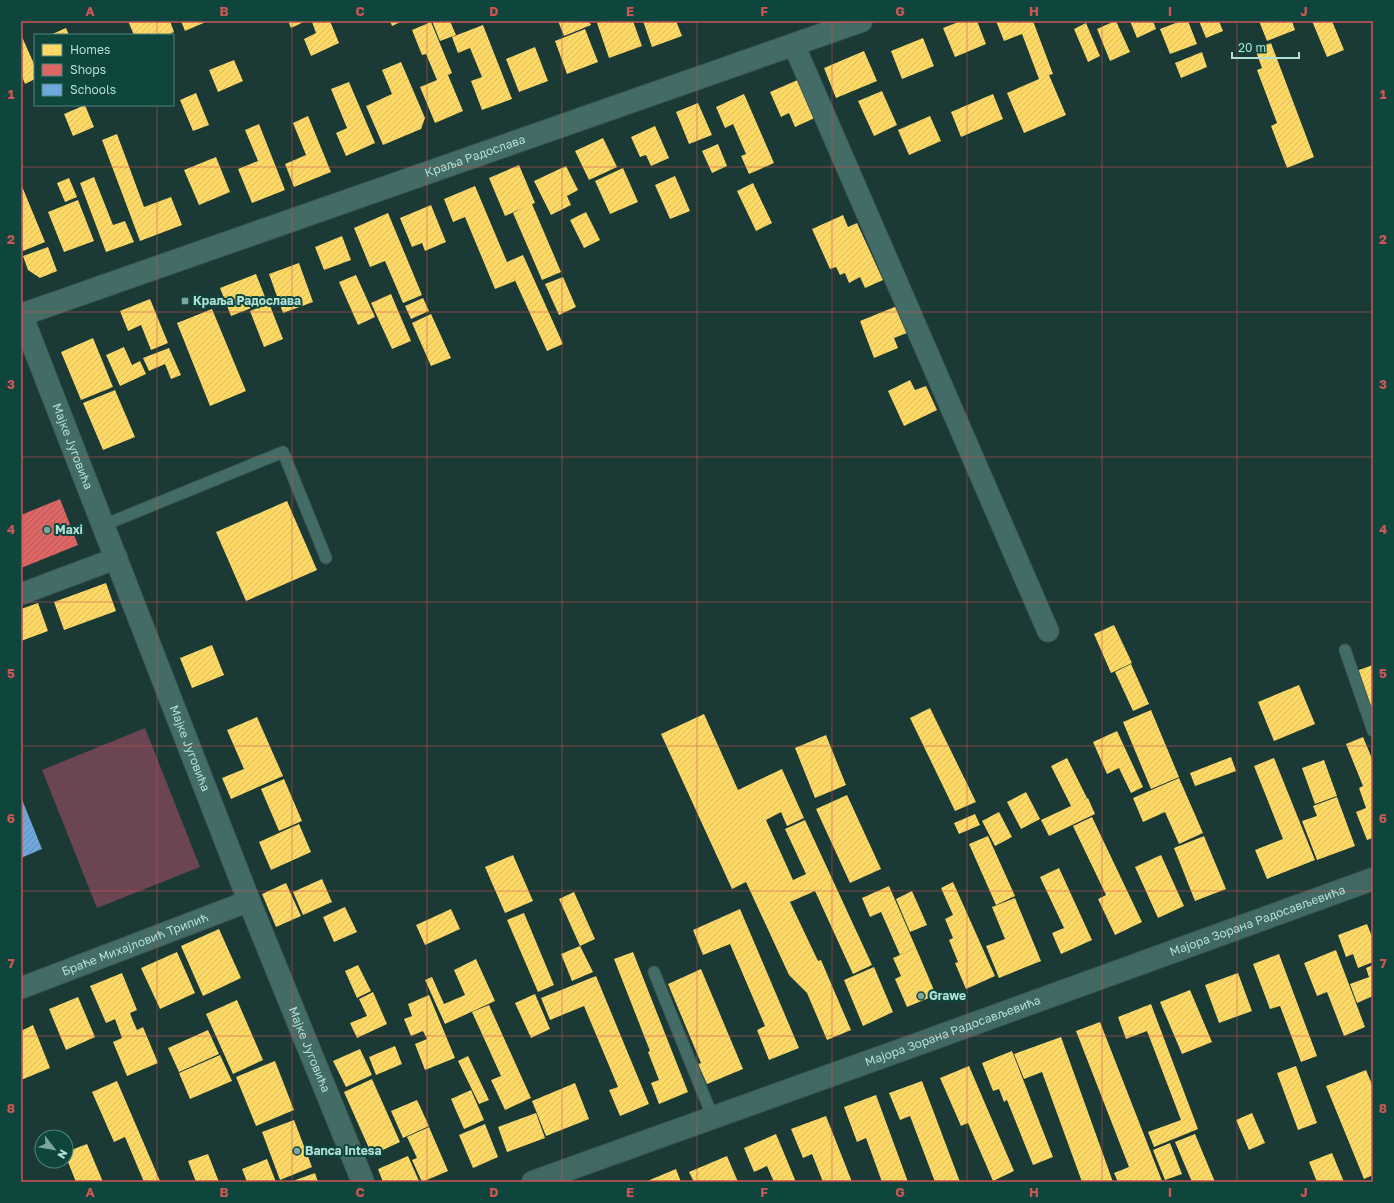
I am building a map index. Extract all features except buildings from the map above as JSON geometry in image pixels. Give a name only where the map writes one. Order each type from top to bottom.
[{"type":"main road","name":"Мајора Зорана Радосављевића","points":[[533,1182],[1373,879]]},
{"type":"street","name":"Краља Радослава","points":[[21,314],[861,21]]},
{"type":"street","points":[[794,45],[1048,631]]},
{"type":"street","name":"Мајке Југовића","points":[[21,314],[249,901],[363,1182]]},
{"type":"street","points":[[21,594],[117,558]]},
{"type":"street","name":"Браће Михајловић Трипић","points":[[21,988],[249,901]]},
{"type":"lane","points":[[104,525],[283,452],[326,558]]},
{"type":"lane","points":[[1345,650],[1373,731]]},
{"type":"lane","points":[[654,972],[713,1118]]},
{"type":"shaded area","points":[[145,728],[200,867],[97,908],[42,770]]},
{"type":"place","name":"Краља Радослава","points":[[185,301]]},
{"type":"place","name":"Maxi","points":[[47,530]]},
{"type":"place","name":"Grawe","points":[[921,996]]},
{"type":"place","name":"Banca Intesa","points":[[297,1151]]}]
